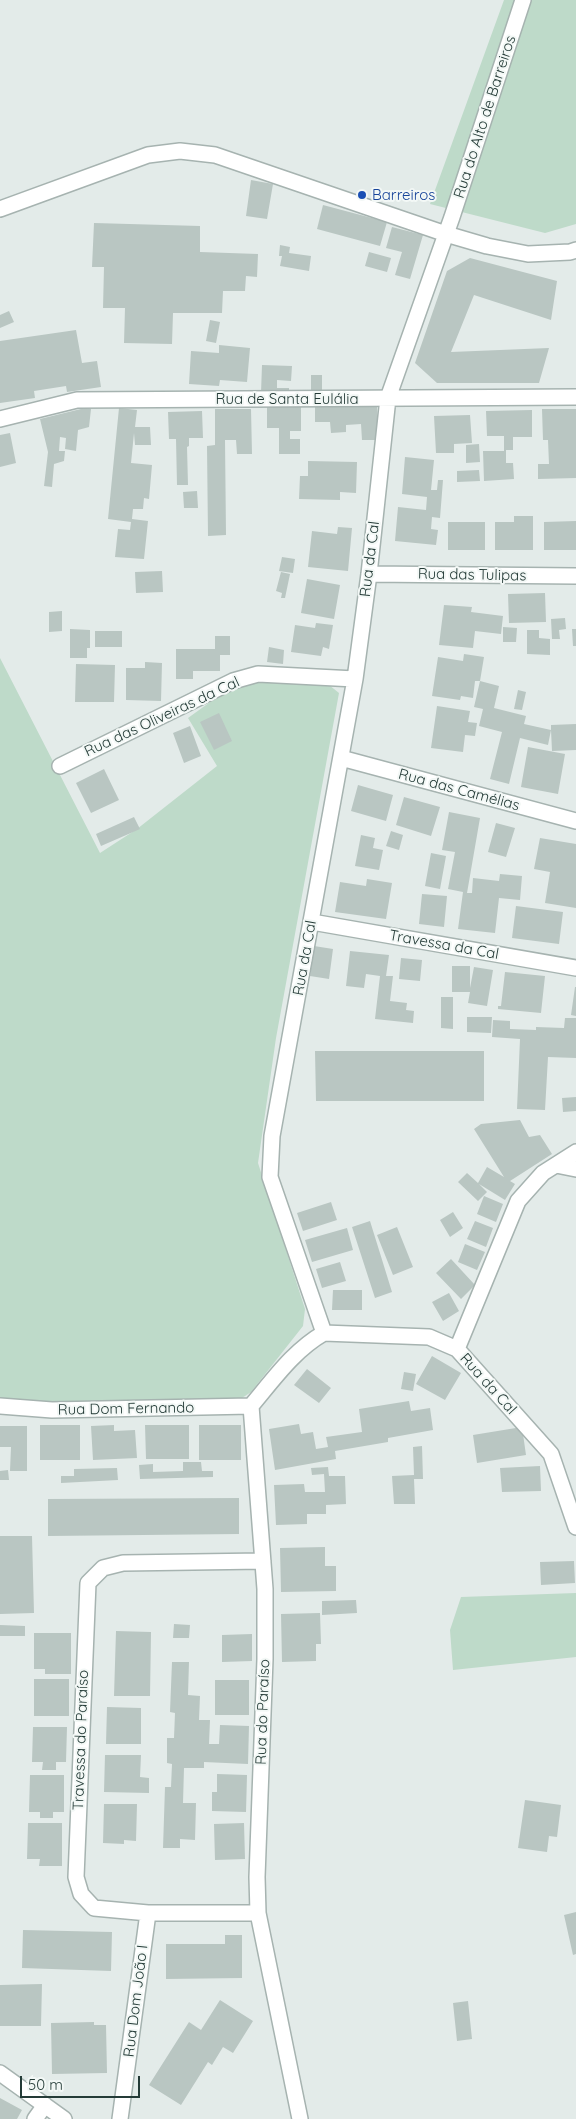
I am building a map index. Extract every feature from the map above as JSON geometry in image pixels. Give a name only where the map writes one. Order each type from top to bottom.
[{"type":"street","name":"Rua do Alto de Barreiros","points":[[446,234],[523,0]]},
{"type":"street","points":[[0,209],[148,155],[180,152],[215,155],[446,234],[487,246],[528,254],[576,250]]},
{"type":"street","name":"Rua da Cal","points":[[446,234],[388,398],[369,574],[354,679],[312,922],[272,1136],[270,1177],[324,1333],[429,1337],[456,1349],[551,1454],[576,1526]]},
{"type":"street","name":"Rua de Santa Eulália","points":[[0,419],[76,400],[576,397]]},
{"type":"street","name":"Rua das Tulipas","points":[[369,574],[576,576]]},
{"type":"street","name":"Rua das Oliveiras da Cal","points":[[60,766],[233,681],[258,674],[354,679]]},
{"type":"street","name":"Rua das Camélias","points":[[341,758],[576,821]]},
{"type":"street","name":"Travessa da Cal","points":[[312,922],[576,968]]},
{"type":"street","points":[[456,1349],[518,1201],[543,1173],[576,1152]]},
{"type":"street","points":[[556,1165],[576,1169]]},
{"type":"street","points":[[251,1406],[293,1357],[310,1341],[324,1333]]},
{"type":"street","name":"Rua Dom Fernando","points":[[0,1406],[52,1410],[251,1406]]},
{"type":"street","name":"Rua do Paraíso","points":[[251,1406],[263,1561],[265,1659],[256,1877],[258,1914],[300,2119]]},
{"type":"street","name":"Travessa do Paraíso","points":[[258,1914],[148,1913],[94,1908],[81,1894],[76,1877],[88,1583],[103,1568],[123,1562],[263,1561]]},
{"type":"street","name":"Rua Dom João I","points":[[120,2119],[148,1913]]},
{"type":"street","points":[[0,2073],[64,2119]]},
{"type":"street","points":[[35,2119],[45,2105]]},
{"type":"green space","points":[[504,0],[576,0],[576,224],[545,233],[430,204]]},
{"type":"green space","points":[[0,658],[100,853],[137,829],[217,766],[188,718],[238,682],[255,681],[329,685],[339,693],[276,1038],[258,1163],[305,1309],[303,1326],[251,1392],[236,1402],[0,1402]]},
{"type":"green space","points":[[576,1593],[576,1657],[453,1670],[450,1630],[461,1597]]},
{"type":"building","points":[[251,180],[273,184],[267,219],[246,216]]},
{"type":"building","points":[[323,205],[387,222],[380,246],[317,229]]},
{"type":"building","points":[[94,223],[200,226],[200,252],[258,254],[257,277],[246,276],[245,291],[223,291],[222,313],[173,313],[172,344],[124,343],[125,308],[103,308],[104,267],[92,267]]},
{"type":"building","points":[[392,227],[423,235],[410,279],[395,275],[402,252],[386,248]]},
{"type":"building","points":[[280,245],[290,247],[289,253],[311,256],[309,271],[280,266],[282,256],[279,256]]},
{"type":"building","points":[[369,252],[391,258],[387,272],[365,266]]},
{"type":"building","points":[[470,258],[557,281],[551,320],[474,295],[451,352],[549,348],[539,383],[437,383],[415,363],[447,271]]},
{"type":"building","points":[[9,311],[14,322],[0,328],[0,315]]},
{"type":"building","points":[[210,320],[220,322],[216,343],[206,341]]},
{"type":"building","points":[[76,330],[82,363],[97,361],[101,387],[67,392],[66,386],[34,391],[35,398],[0,403],[0,341]]},
{"type":"building","points":[[219,345],[250,348],[247,382],[220,380],[219,386],[189,384],[191,351],[219,353]]},
{"type":"building","points":[[262,365],[292,366],[291,381],[277,380],[277,388],[289,388],[289,393],[261,393]]},
{"type":"building","points":[[311,375],[322,375],[322,392],[311,392]]},
{"type":"building","points":[[267,405],[301,406],[301,431],[290,431],[290,439],[300,439],[300,454],[279,454],[279,428],[267,428]]},
{"type":"building","points":[[377,406],[378,440],[362,440],[361,424],[346,425],[346,432],[331,433],[330,422],[315,422],[315,407]]},
{"type":"building","points":[[85,408],[91,409],[89,427],[78,430],[76,451],[65,449],[66,438],[60,437],[59,451],[65,451],[64,461],[54,464],[52,487],[44,486],[48,452],[40,419]]},
{"type":"building","points":[[119,408],[137,410],[135,427],[150,427],[151,445],[135,445],[134,433],[131,463],[152,465],[149,499],[144,498],[143,509],[133,509],[132,519],[148,521],[144,559],[115,557],[118,529],[130,530],[131,522],[108,519]]},
{"type":"building","points":[[215,409],[251,409],[252,454],[237,454],[236,440],[225,440],[226,535],[208,536],[207,446],[215,445]]},
{"type":"building","points":[[542,409],[576,409],[576,478],[538,479],[538,464],[549,464],[548,440],[543,440]]},
{"type":"building","points":[[532,410],[532,437],[513,437],[513,450],[506,450],[506,463],[513,463],[514,479],[484,481],[483,451],[504,451],[504,436],[487,436],[486,411]]},
{"type":"building","points":[[202,411],[203,438],[189,438],[189,446],[187,447],[188,485],[177,485],[176,439],[169,439],[168,412]]},
{"type":"building","points":[[470,415],[472,443],[454,444],[454,453],[436,453],[434,416]]},
{"type":"building","points":[[10,433],[16,463],[0,467],[0,435]]},
{"type":"building","points":[[479,444],[480,462],[466,463],[466,445]]},
{"type":"building","points":[[405,457],[434,460],[431,490],[437,490],[438,480],[443,480],[440,518],[432,517],[431,529],[438,530],[436,545],[395,541],[398,507],[426,510],[427,497],[402,494]]},
{"type":"building","points":[[308,461],[357,462],[356,493],[340,492],[340,500],[299,499],[300,476],[308,476]]},
{"type":"building","points":[[479,470],[480,481],[457,482],[457,471]]},
{"type":"building","points":[[197,491],[198,508],[184,508],[183,492]]},
{"type":"building","points":[[514,516],[533,516],[533,550],[495,550],[495,522],[514,522]]},
{"type":"building","points":[[576,521],[576,550],[544,550],[544,522]]},
{"type":"building","points":[[448,522],[485,522],[485,550],[448,550]]},
{"type":"building","points":[[338,527],[352,528],[348,571],[308,567],[312,531],[337,534]]},
{"type":"building","points":[[282,557],[295,559],[293,573],[279,571]]},
{"type":"building","points":[[162,571],[163,592],[136,593],[135,572]]},
{"type":"building","points":[[281,572],[290,574],[285,598],[281,598],[282,593],[276,591]]},
{"type":"building","points":[[307,579],[340,585],[334,619],[301,613]]},
{"type":"building","points":[[545,593],[546,622],[509,623],[508,594]]},
{"type":"building","points":[[444,605],[472,607],[471,612],[503,616],[501,634],[475,631],[473,648],[439,645]]},
{"type":"building","points":[[62,611],[62,631],[49,632],[49,612]]},
{"type":"building","points":[[565,618],[566,629],[559,630],[560,639],[552,639],[551,619]]},
{"type":"building","points":[[316,623],[333,625],[329,649],[323,647],[321,656],[291,652],[295,625],[315,628]]},
{"type":"building","points":[[503,627],[517,628],[516,642],[503,642]]},
{"type":"building","points":[[70,629],[90,630],[90,648],[87,648],[87,658],[70,658]]},
{"type":"building","points":[[572,629],[576,629],[576,646],[573,646]]},
{"type":"building","points":[[527,630],[539,630],[539,638],[550,639],[550,655],[527,654]]},
{"type":"building","points":[[95,631],[122,631],[122,647],[95,647]]},
{"type":"building","points":[[215,636],[230,636],[230,655],[220,655],[220,671],[193,671],[193,679],[176,679],[176,649],[215,649]]},
{"type":"building","points":[[269,647],[284,650],[283,664],[267,662]]},
{"type":"building","points":[[464,654],[484,657],[480,681],[475,681],[473,698],[461,696],[460,700],[432,696],[438,657],[463,661]]},
{"type":"building","points":[[145,662],[162,663],[161,701],[126,700],[126,668],[145,668]]},
{"type":"building","points":[[76,664],[115,665],[114,702],[75,702]]},
{"type":"building","points":[[480,681],[499,686],[494,708],[526,716],[524,724],[551,730],[548,745],[520,738],[509,784],[490,779],[502,732],[479,726],[483,709],[474,707]]},
{"type":"building","points":[[518,690],[526,692],[522,710],[514,709]]},
{"type":"building","points":[[437,706],[470,711],[468,722],[477,723],[475,736],[465,735],[463,752],[431,748]]},
{"type":"building","points":[[219,713],[232,741],[214,750],[200,722]]},
{"type":"building","points":[[576,724],[576,750],[552,751],[551,725]]},
{"type":"building","points":[[190,726],[201,756],[184,763],[173,733]]},
{"type":"building","points":[[528,747],[565,754],[558,794],[521,787]]},
{"type":"building","points":[[104,769],[119,800],[91,813],[76,783]]},
{"type":"building","points":[[358,785],[393,795],[386,821],[351,811]]},
{"type":"building","points":[[404,797],[440,807],[431,836],[396,825]]},
{"type":"building","points":[[449,812],[480,818],[467,893],[472,893],[473,878],[499,881],[500,874],[522,876],[520,900],[499,898],[495,933],[458,929],[463,892],[448,889],[455,852],[442,850]]},
{"type":"building","points":[[134,817],[140,829],[101,846],[96,834]]},
{"type":"building","points":[[496,823],[515,828],[506,857],[488,852]]},
{"type":"building","points":[[391,831],[403,835],[399,850],[386,846]]},
{"type":"building","points":[[361,835],[375,838],[373,848],[383,850],[379,870],[355,866]]},
{"type":"building","points":[[540,838],[576,844],[576,908],[545,903],[550,872],[534,869]]},
{"type":"building","points":[[431,853],[446,856],[440,889],[425,886]]},
{"type":"building","points":[[367,879],[392,883],[386,919],[335,912],[340,882],[366,886]]},
{"type":"building","points":[[422,894],[447,896],[444,927],[419,924]]},
{"type":"building","points":[[516,906],[563,912],[559,944],[512,938]]},
{"type":"building","points":[[314,946],[333,949],[329,979],[310,976]]},
{"type":"building","points":[[350,951],[389,955],[386,976],[393,976],[390,1001],[407,1003],[406,1010],[414,1011],[413,1023],[375,1019],[380,976],[366,974],[364,988],[346,986]]},
{"type":"building","points":[[401,958],[422,960],[420,981],[399,979]]},
{"type":"building","points":[[452,966],[470,966],[470,988],[474,967],[493,970],[487,1006],[468,1003],[470,992],[452,992]]},
{"type":"building","points":[[505,972],[545,976],[541,1013],[498,1009],[498,1006],[501,1006]]},
{"type":"building","points":[[576,987],[576,1016],[571,1015]]},
{"type":"building","points":[[441,997],[453,997],[453,1029],[441,1028]]},
{"type":"building","points":[[467,1017],[492,1017],[491,1033],[467,1032]]},
{"type":"building","points":[[565,1018],[576,1018],[576,1058],[548,1057],[545,1110],[517,1109],[520,1039],[492,1037],[493,1020],[510,1021],[510,1029],[536,1030],[536,1027],[564,1028]]},
{"type":"building","points":[[315,1051],[484,1051],[484,1101],[316,1101]]},
{"type":"building","points":[[576,1097],[576,1111],[563,1112],[562,1098]]},
{"type":"building","points":[[520,1120],[529,1137],[540,1135],[552,1154],[510,1181],[515,1184],[505,1200],[479,1184],[487,1192],[478,1201],[458,1182],[467,1173],[478,1183],[487,1167],[504,1177],[474,1129],[481,1124]]},
{"type":"building","points":[[484,1196],[503,1204],[496,1222],[477,1214]]},
{"type":"building","points":[[331,1202],[337,1220],[303,1231],[297,1213]]},
{"type":"building","points":[[453,1212],[463,1228],[450,1237],[440,1220]]},
{"type":"building","points":[[370,1221],[392,1292],[375,1298],[352,1227]]},
{"type":"building","points":[[475,1221],[493,1228],[486,1247],[467,1239]]},
{"type":"building","points":[[397,1227],[413,1267],[393,1275],[377,1235]]},
{"type":"building","points":[[347,1228],[353,1250],[312,1262],[305,1240]]},
{"type":"building","points":[[465,1244],[485,1252],[477,1270],[458,1262]]},
{"type":"building","points":[[451,1259],[475,1285],[461,1299],[436,1273]]},
{"type":"building","points":[[340,1262],[346,1281],[322,1288],[316,1269]]},
{"type":"building","points":[[333,1290],[362,1290],[362,1310],[332,1310]]},
{"type":"building","points":[[449,1293],[459,1311],[443,1321],[432,1302]]},
{"type":"building","points":[[432,1356],[461,1373],[445,1400],[416,1384]]},
{"type":"building","points":[[307,1369],[331,1388],[319,1403],[294,1385]]},
{"type":"building","points":[[404,1372],[416,1374],[413,1391],[401,1389]]},
{"type":"building","points":[[409,1401],[411,1411],[430,1408],[433,1430],[388,1438],[388,1442],[335,1451],[336,1459],[275,1470],[269,1429],[299,1424],[301,1434],[313,1432],[316,1449],[328,1447],[326,1437],[362,1432],[359,1409]]},
{"type":"building","points":[[40,1425],[80,1425],[80,1460],[40,1460]]},
{"type":"building","points":[[114,1425],[114,1431],[135,1430],[137,1458],[93,1460],[91,1426]]},
{"type":"building","points":[[145,1425],[189,1425],[189,1459],[146,1459]]},
{"type":"building","points":[[199,1425],[241,1425],[241,1460],[199,1460]]},
{"type":"building","points":[[0,1426],[27,1426],[27,1471],[10,1471],[11,1447],[0,1447]]},
{"type":"building","points":[[522,1427],[526,1455],[477,1463],[473,1435]]},
{"type":"building","points":[[422,1446],[423,1479],[414,1479],[415,1504],[394,1504],[392,1476],[414,1475],[413,1447]]},
{"type":"building","points":[[183,1462],[201,1462],[202,1471],[213,1471],[213,1477],[140,1479],[139,1465],[153,1464],[153,1472],[183,1471]]},
{"type":"building","points":[[540,1466],[541,1491],[502,1492],[500,1468]]},
{"type":"building","points":[[328,1467],[329,1476],[345,1476],[346,1504],[326,1505],[326,1514],[307,1514],[307,1524],[276,1525],[274,1485],[304,1484],[305,1492],[325,1492],[324,1474],[312,1475],[311,1468]]},
{"type":"building","points":[[117,1468],[118,1480],[61,1483],[61,1476],[74,1476],[74,1469]]},
{"type":"building","points":[[8,1470],[9,1480],[0,1480],[0,1471]]},
{"type":"building","points":[[239,1498],[239,1534],[48,1536],[48,1499]]},
{"type":"building","points":[[0,1536],[32,1536],[34,1613],[0,1614]]},
{"type":"building","points":[[325,1547],[325,1566],[336,1566],[336,1591],[281,1592],[280,1548]]},
{"type":"building","points":[[574,1561],[575,1583],[541,1585],[540,1562]]},
{"type":"building","points":[[356,1600],[357,1613],[322,1615],[322,1601]]},
{"type":"building","points":[[320,1613],[321,1644],[316,1644],[316,1661],[282,1662],[281,1614]]},
{"type":"building","points":[[174,1624],[190,1625],[189,1638],[173,1638]]},
{"type":"building","points":[[0,1625],[25,1626],[25,1636],[0,1636]]},
{"type":"building","points":[[116,1631],[151,1632],[150,1696],[114,1696]]},
{"type":"building","points":[[34,1633],[71,1633],[71,1674],[45,1674],[45,1669],[34,1669]]},
{"type":"building","points":[[252,1634],[252,1661],[222,1662],[222,1635]]},
{"type":"building","points":[[172,1662],[189,1662],[188,1695],[200,1696],[199,1720],[210,1720],[209,1744],[219,1744],[220,1725],[249,1726],[248,1764],[204,1762],[204,1768],[184,1768],[183,1803],[196,1803],[195,1840],[180,1839],[180,1848],[163,1848],[165,1787],[171,1787],[172,1764],[167,1763],[167,1738],[174,1738],[175,1713],[170,1712]]},
{"type":"building","points":[[34,1679],[69,1679],[69,1716],[34,1716]]},
{"type":"building","points":[[215,1680],[249,1680],[249,1715],[215,1715]]},
{"type":"building","points":[[107,1707],[141,1708],[141,1744],[106,1744]]},
{"type":"building","points":[[33,1727],[67,1727],[66,1762],[56,1762],[56,1770],[42,1770],[43,1762],[32,1762]]},
{"type":"building","points":[[105,1755],[141,1755],[140,1777],[149,1778],[149,1793],[104,1792]]},
{"type":"building","points":[[217,1774],[247,1775],[246,1812],[212,1811],[212,1792],[217,1792]]},
{"type":"building","points":[[30,1775],[64,1775],[64,1812],[53,1812],[53,1818],[40,1818],[40,1812],[29,1812]]},
{"type":"building","points":[[525,1800],[561,1805],[557,1837],[549,1836],[547,1852],[518,1848]]},
{"type":"building","points":[[104,1804],[137,1804],[136,1841],[124,1840],[124,1844],[103,1843]]},
{"type":"building","points":[[28,1823],[62,1823],[62,1866],[39,1866],[40,1859],[27,1859]]},
{"type":"building","points":[[244,1823],[245,1859],[215,1860],[214,1824]]},
{"type":"building","points":[[576,1912],[576,1954],[573,1955],[564,1915]]},
{"type":"building","points":[[23,1930],[112,1932],[111,1971],[22,1968]]},
{"type":"building","points":[[225,1935],[242,1935],[242,1978],[166,1979],[166,1944],[225,1944]]},
{"type":"building","points":[[42,1984],[41,2026],[0,2026],[0,1985]]},
{"type":"building","points":[[220,2000],[253,2021],[233,2053],[223,2047],[212,2065],[208,2062],[181,2105],[149,2085],[189,2022],[201,2030]]},
{"type":"building","points":[[468,2001],[472,2039],[457,2041],[453,2003]]},
{"type":"building","points":[[94,2022],[94,2025],[106,2025],[107,2073],[52,2074],[51,2023]]},
{"type":"building","points":[[0,2098],[22,2110],[17,2119],[0,2119]]},
{"type":"place","name":"Barreiros","points":[[362,195]]}]
